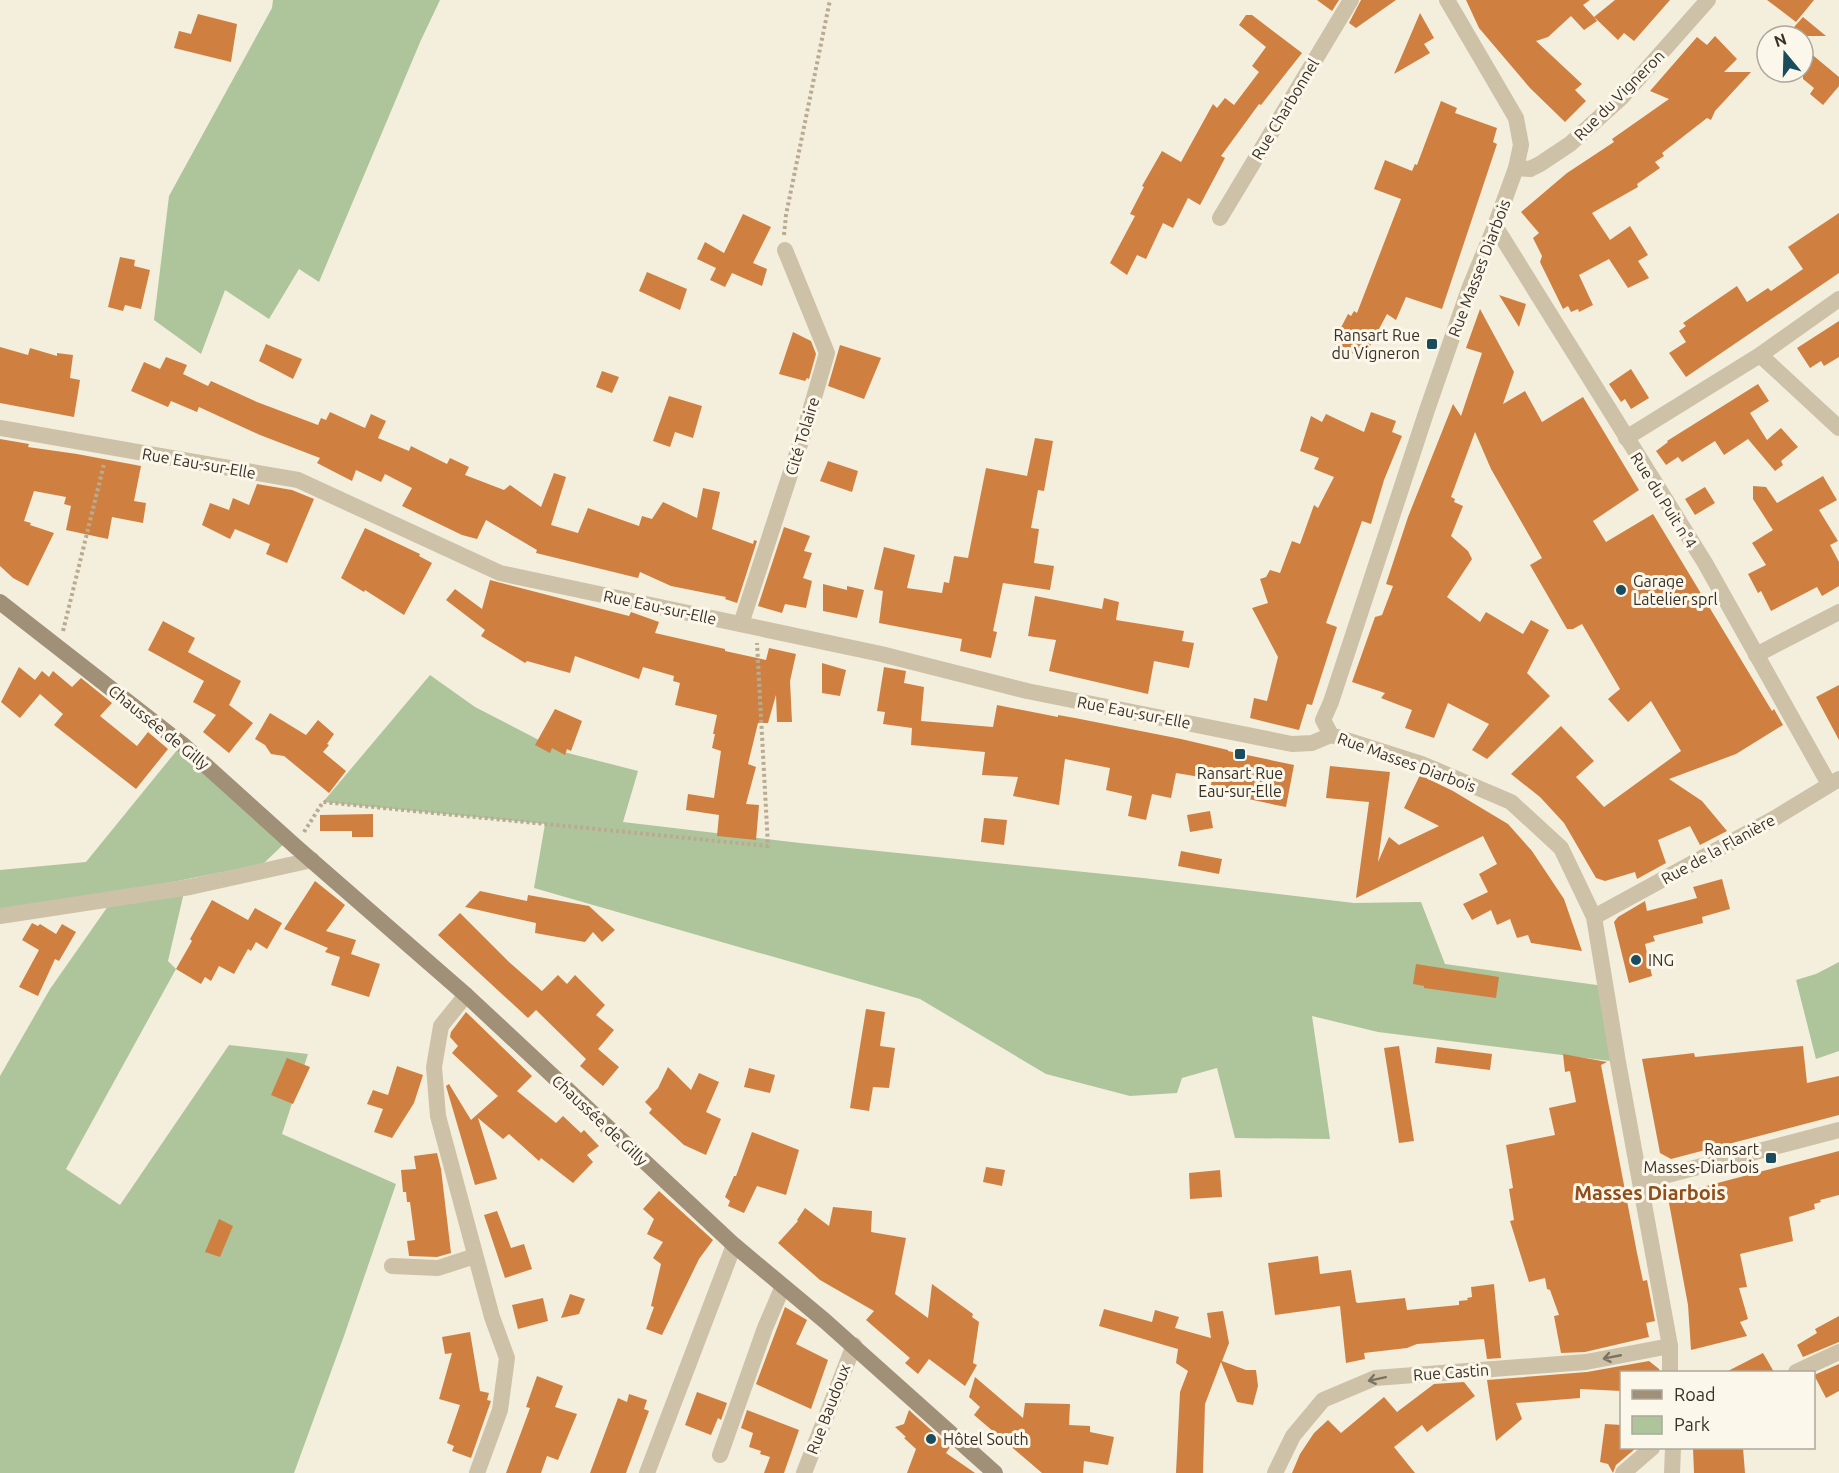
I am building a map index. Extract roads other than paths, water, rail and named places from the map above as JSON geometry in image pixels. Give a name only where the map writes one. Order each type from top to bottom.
[{"type":"main road","name":"Chaussée de Gilly","points":[[0,602],[182,744],[466,995],[734,1245],[854,1346],[995,1473]]},
{"type":"street","name":"Rue Charbonnel","points":[[1220,218],[1351,0]]},
{"type":"street","points":[[1447,0],[1516,118],[1521,145],[1516,168]]},
{"type":"street","name":"Rue du Vigneron","points":[[1516,168],[1530,168],[1540,164],[1570,144],[1622,97],[1708,0]]},
{"type":"street","name":"Rue Masses Diarbois","points":[[1516,168],[1458,322],[1323,720],[1331,735],[1422,764],[1511,802],[1561,848],[1594,917],[1604,986],[1670,1346],[1670,1371]]},
{"type":"street","name":"Rue du Puit n°4","points":[[1496,226],[1705,563],[1756,655],[1834,782]]},
{"type":"street","name":"Cité Tolaire","points":[[748,626],[827,353],[785,250]]},
{"type":"street","name":"Rue du Puit n°4","points":[[1626,438],[1760,355],[1839,299]]},
{"type":"street","points":[[1760,355],[1839,428]]},
{"type":"street","name":"Rue Eau-sur-Elle","points":[[0,428],[298,480],[500,573],[881,654],[1026,691],[1292,744],[1312,743],[1331,735]]},
{"type":"street","points":[[1756,655],[1839,612]]},
{"type":"street","name":"Rue de la Flanière","points":[[1594,917],[1775,818],[1834,782]]},
{"type":"street","points":[[0,916],[190,887],[312,860]]},
{"type":"street","points":[[466,995],[441,1026],[434,1067],[438,1116],[492,1317],[507,1358],[500,1410],[477,1473]]},
{"type":"street","points":[[1641,1182],[1839,1130]]},
{"type":"street","points":[[647,1473],[734,1245]]},
{"type":"street","points":[[392,1266],[438,1268],[475,1256]]},
{"type":"street","points":[[720,1455],[765,1328],[783,1286]]},
{"type":"street","name":"Rue Baudoux","points":[[804,1473],[854,1346]]},
{"type":"street","name":"Rue Castin","points":[[1275,1473],[1293,1436],[1323,1400],[1375,1378],[1586,1362],[1670,1346]]},
{"type":"street","points":[[1798,1371],[1839,1352]]},
{"type":"street","points":[[1623,1473],[1651,1449]]},
{"type":"street","points":[[1672,1449],[1672,1473]]},
{"type":"place","name":"Ransart Rue du Vigneron","points":[[1432,344]]},
{"type":"place","name":"Garage Latelier sprl","points":[[1621,590]]},
{"type":"place","name":"Ransart Rue Eau-sur-Elle","points":[[1240,754]]},
{"type":"place","name":"ING","points":[[1636,960]]},
{"type":"place","name":"Ransart Masses-Diarbois","points":[[1771,1158]]},
{"type":"place","name":"Hôtel South","points":[[931,1439]]},
{"type":"district","name":"Masses Diarbois","points":[[1650,1193]]}]
